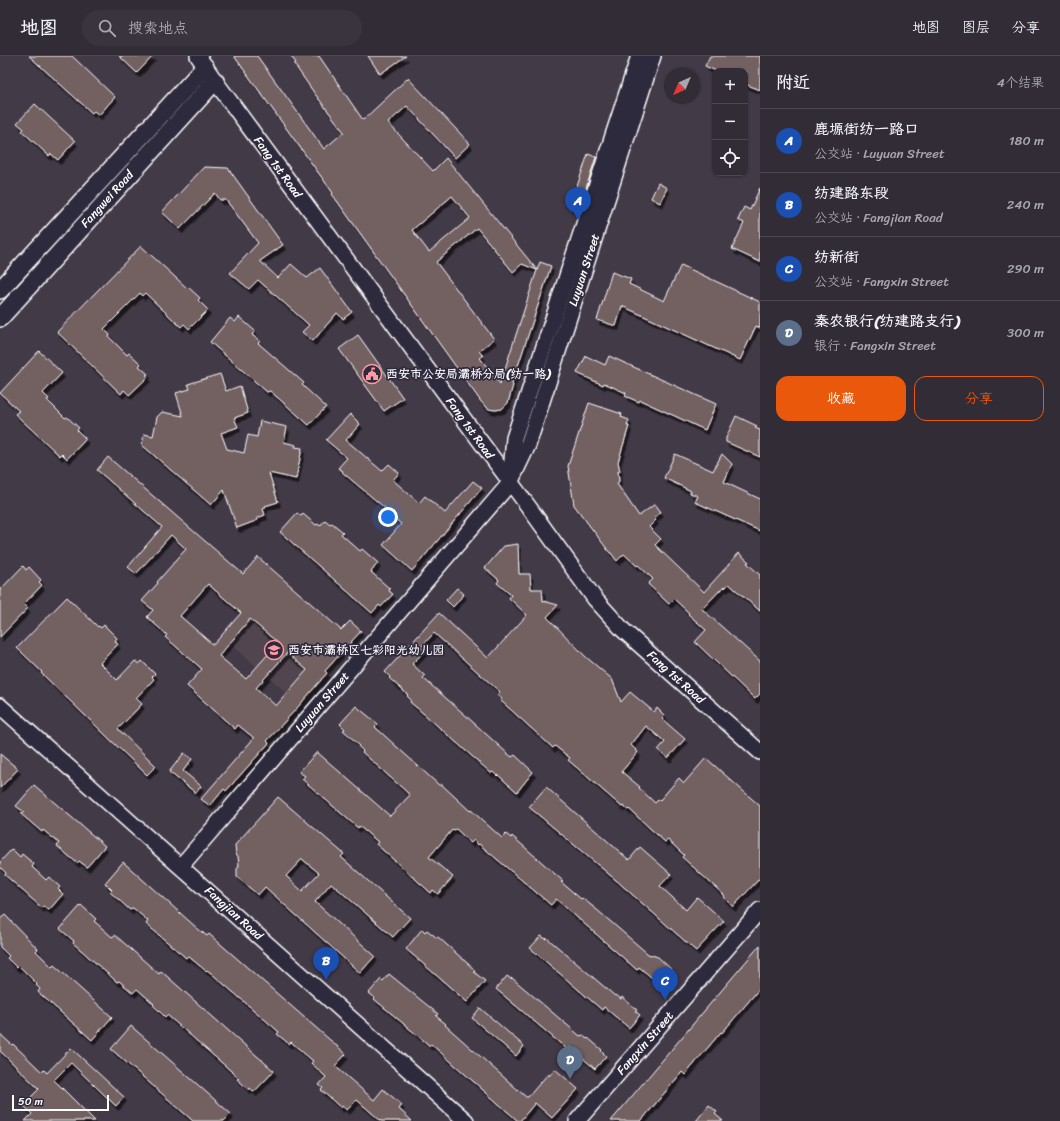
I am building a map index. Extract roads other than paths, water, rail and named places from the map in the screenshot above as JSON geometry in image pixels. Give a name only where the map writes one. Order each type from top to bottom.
[{"type":"main road","name":"Fangwei Road","points":[[0,290],[202,61]]},
{"type":"main road","name":"Fangwei Road","points":[[0,318],[215,81]]},
{"type":"street","name":"Luyuan Street","points":[[510,483],[514,438],[639,56]]},
{"type":"street","name":"Luyuan Street","points":[[181,866],[510,483],[528,445],[653,56]]},
{"type":"street","name":"Fang 1st Road","points":[[202,61],[215,81],[594,599],[623,630],[760,752]]},
{"type":"street","name":"Fangjian Road","points":[[0,706],[466,1121]]},
{"type":"street","name":"Fangxin Street","points":[[577,1121],[760,910]]},
{"type":"place","name":"鹿塬街纺一路口","points":[[578,220]]},
{"type":"place","name":"西安市公安局灞桥分局(纺一路)","points":[[372,374]]},
{"type":"place","name":"西安市灞桥区七彩阳光幼儿园","points":[[274,650]]},
{"type":"place","name":"纺建路东段","points":[[326,980]]},
{"type":"place","name":"纺新街","points":[[665,1000]]},
{"type":"place","name":"秦农银行(纺建路支行)","points":[[570,1079]]}]
